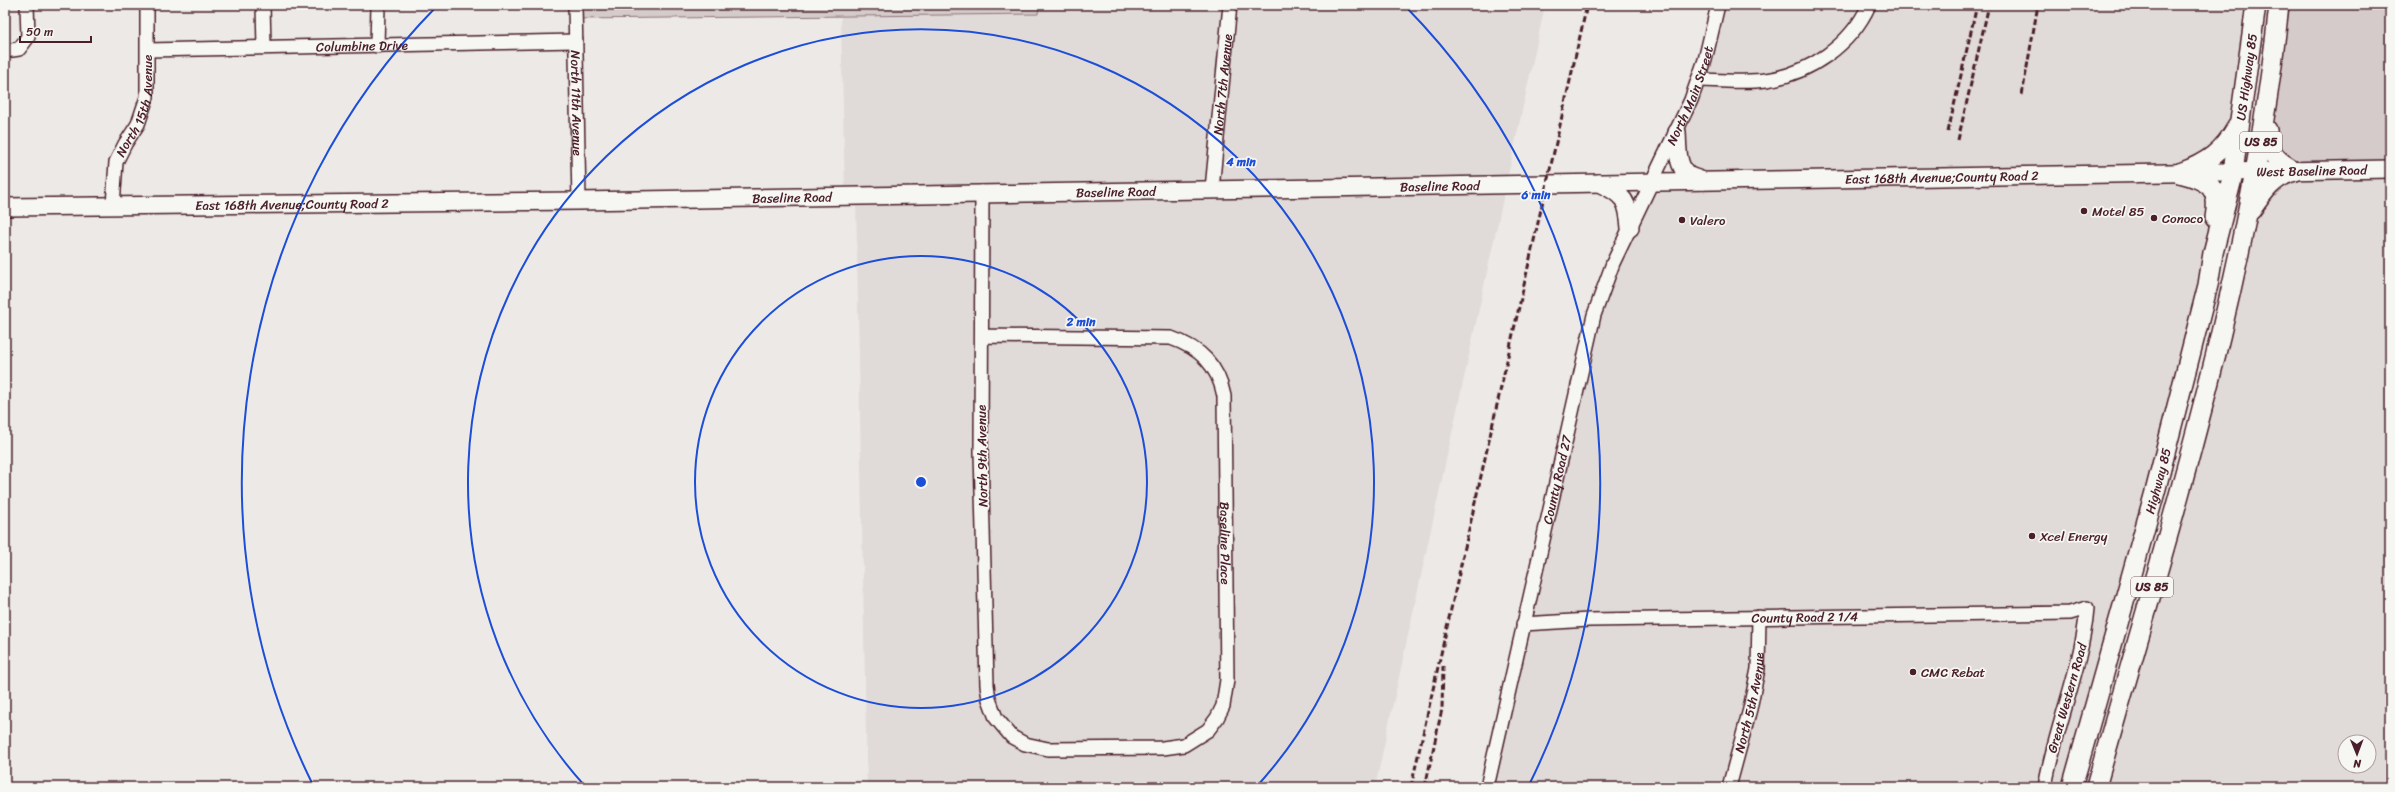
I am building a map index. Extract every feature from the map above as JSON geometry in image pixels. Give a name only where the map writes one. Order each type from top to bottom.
[{"type":"highway","name":"US Highway 85","points":[[2233,172],[2256,5]]},
{"type":"highway","name":"US Highway 85","points":[[2256,172],[2266,112],[2279,5]]},
{"type":"highway","points":[[2266,112],[2270,152],[2278,162],[2295,171]]},
{"type":"highway","points":[[2180,173],[2207,162],[2218,154],[2227,144],[2241,121]]},
{"type":"highway","points":[[2247,216],[2269,186],[2280,177],[2295,171]]},
{"type":"highway","name":"Highway 85","points":[[2072,787],[2192,350],[2210,280],[2213,253],[2233,172]]},
{"type":"highway","name":"Highway 85","points":[[2096,787],[2218,346],[2256,172]]},
{"type":"highway","points":[[2180,173],[2204,181],[2217,196],[2212,230],[2213,253]]},
{"type":"main road","points":[[1677,132],[1678,157],[1688,175],[1703,181]]},
{"type":"main road","name":"West Baseline Road","points":[[2233,172],[2390,169]]},
{"type":"main road","name":"East 168th Avenue;County Road 2","points":[[1651,182],[2233,172]]},
{"type":"main road","points":[[1597,182],[1622,196],[1628,206],[1630,228]]},
{"type":"main road","name":"Baseline Road","points":[[579,200],[982,192],[1651,182]]},
{"type":"main road","name":"East 168th Avenue;County Road 2","points":[[5,207],[579,200]]},
{"type":"street","points":[[5,51],[19,49],[28,38],[27,5]]},
{"type":"street","name":"North 15th Avenue","points":[[113,205],[116,162],[125,144],[138,124],[145,107],[148,86],[147,5]]},
{"type":"street","points":[[263,5],[264,47]]},
{"type":"street","points":[[377,46],[378,5]]},
{"type":"street","name":"North 11th Avenue","points":[[576,5],[579,200]]},
{"type":"street","name":"North 7th Avenue","points":[[1212,189],[1230,5]]},
{"type":"street","name":"North Main Street","points":[[1651,182],[1677,132],[1698,80],[1718,5]]},
{"type":"street","points":[[1698,80],[1765,80],[1798,72],[1822,59],[1845,39],[1856,27],[1868,5]]},
{"type":"street","name":"Columbine Drive","points":[[148,50],[576,41]]},
{"type":"street","name":"County Road 27","points":[[1487,787],[1585,347],[1599,299],[1651,182]]},
{"type":"street","name":"North 9th Avenue","points":[[982,192],[981,452],[988,685],[989,699],[996,718]]},
{"type":"street","name":"Baseline Place","points":[[982,336],[1171,338],[1185,342],[1206,356],[1216,370],[1224,396],[1227,680],[1224,706],[1217,718],[1198,737],[1184,745],[1163,748],[1062,750],[1037,748],[1025,744],[1012,737],[996,718]]},
{"type":"street","name":"County Road 2 1/4","points":[[1523,624],[1551,621],[2070,613],[2087,608]]},
{"type":"street","name":"Great Western Road","points":[[2045,787],[2051,752],[2084,638],[2087,608]]},
{"type":"street","name":"North 5th Avenue","points":[[1729,787],[1750,709],[1758,669],[1759,617]]},
{"type":"shaded area","points":[[575,5],[1039,5],[1038,14],[575,19]]},
{"type":"shaded area","points":[[1039,5],[1545,5],[1375,787],[867,787],[856,195],[845,195],[841,16],[1038,14]]},
{"type":"shaded area","points":[[1718,5],[2256,5],[2241,121],[2207,183],[2213,230],[2072,787],[1487,787],[1585,347],[1651,182],[1688,175],[1677,132]]},
{"type":"shaded area","points":[[2279,5],[2390,5],[2390,169],[2295,171],[2271,152]]},
{"type":"shaded area","points":[[2390,169],[2390,787],[2096,787],[2244,234],[2276,180]]},
{"type":"railway","points":[[1411,787],[1587,5]]},
{"type":"railway","points":[[1948,132],[1977,5]]},
{"type":"railway","points":[[1958,140],[1989,5]]},
{"type":"railway","points":[[2022,95],[2038,5]]},
{"type":"railway","points":[[1425,787],[1442,709],[1443,666]]},
{"type":"place","name":"Motel 85","points":[[2084,211]]},
{"type":"place","name":"Conoco","points":[[2154,218]]},
{"type":"place","name":"Valero","points":[[1682,220]]},
{"type":"place","name":"Xcel Energy","points":[[2032,536]]},
{"type":"place","name":"CMC Rebat","points":[[1913,672]]}]
